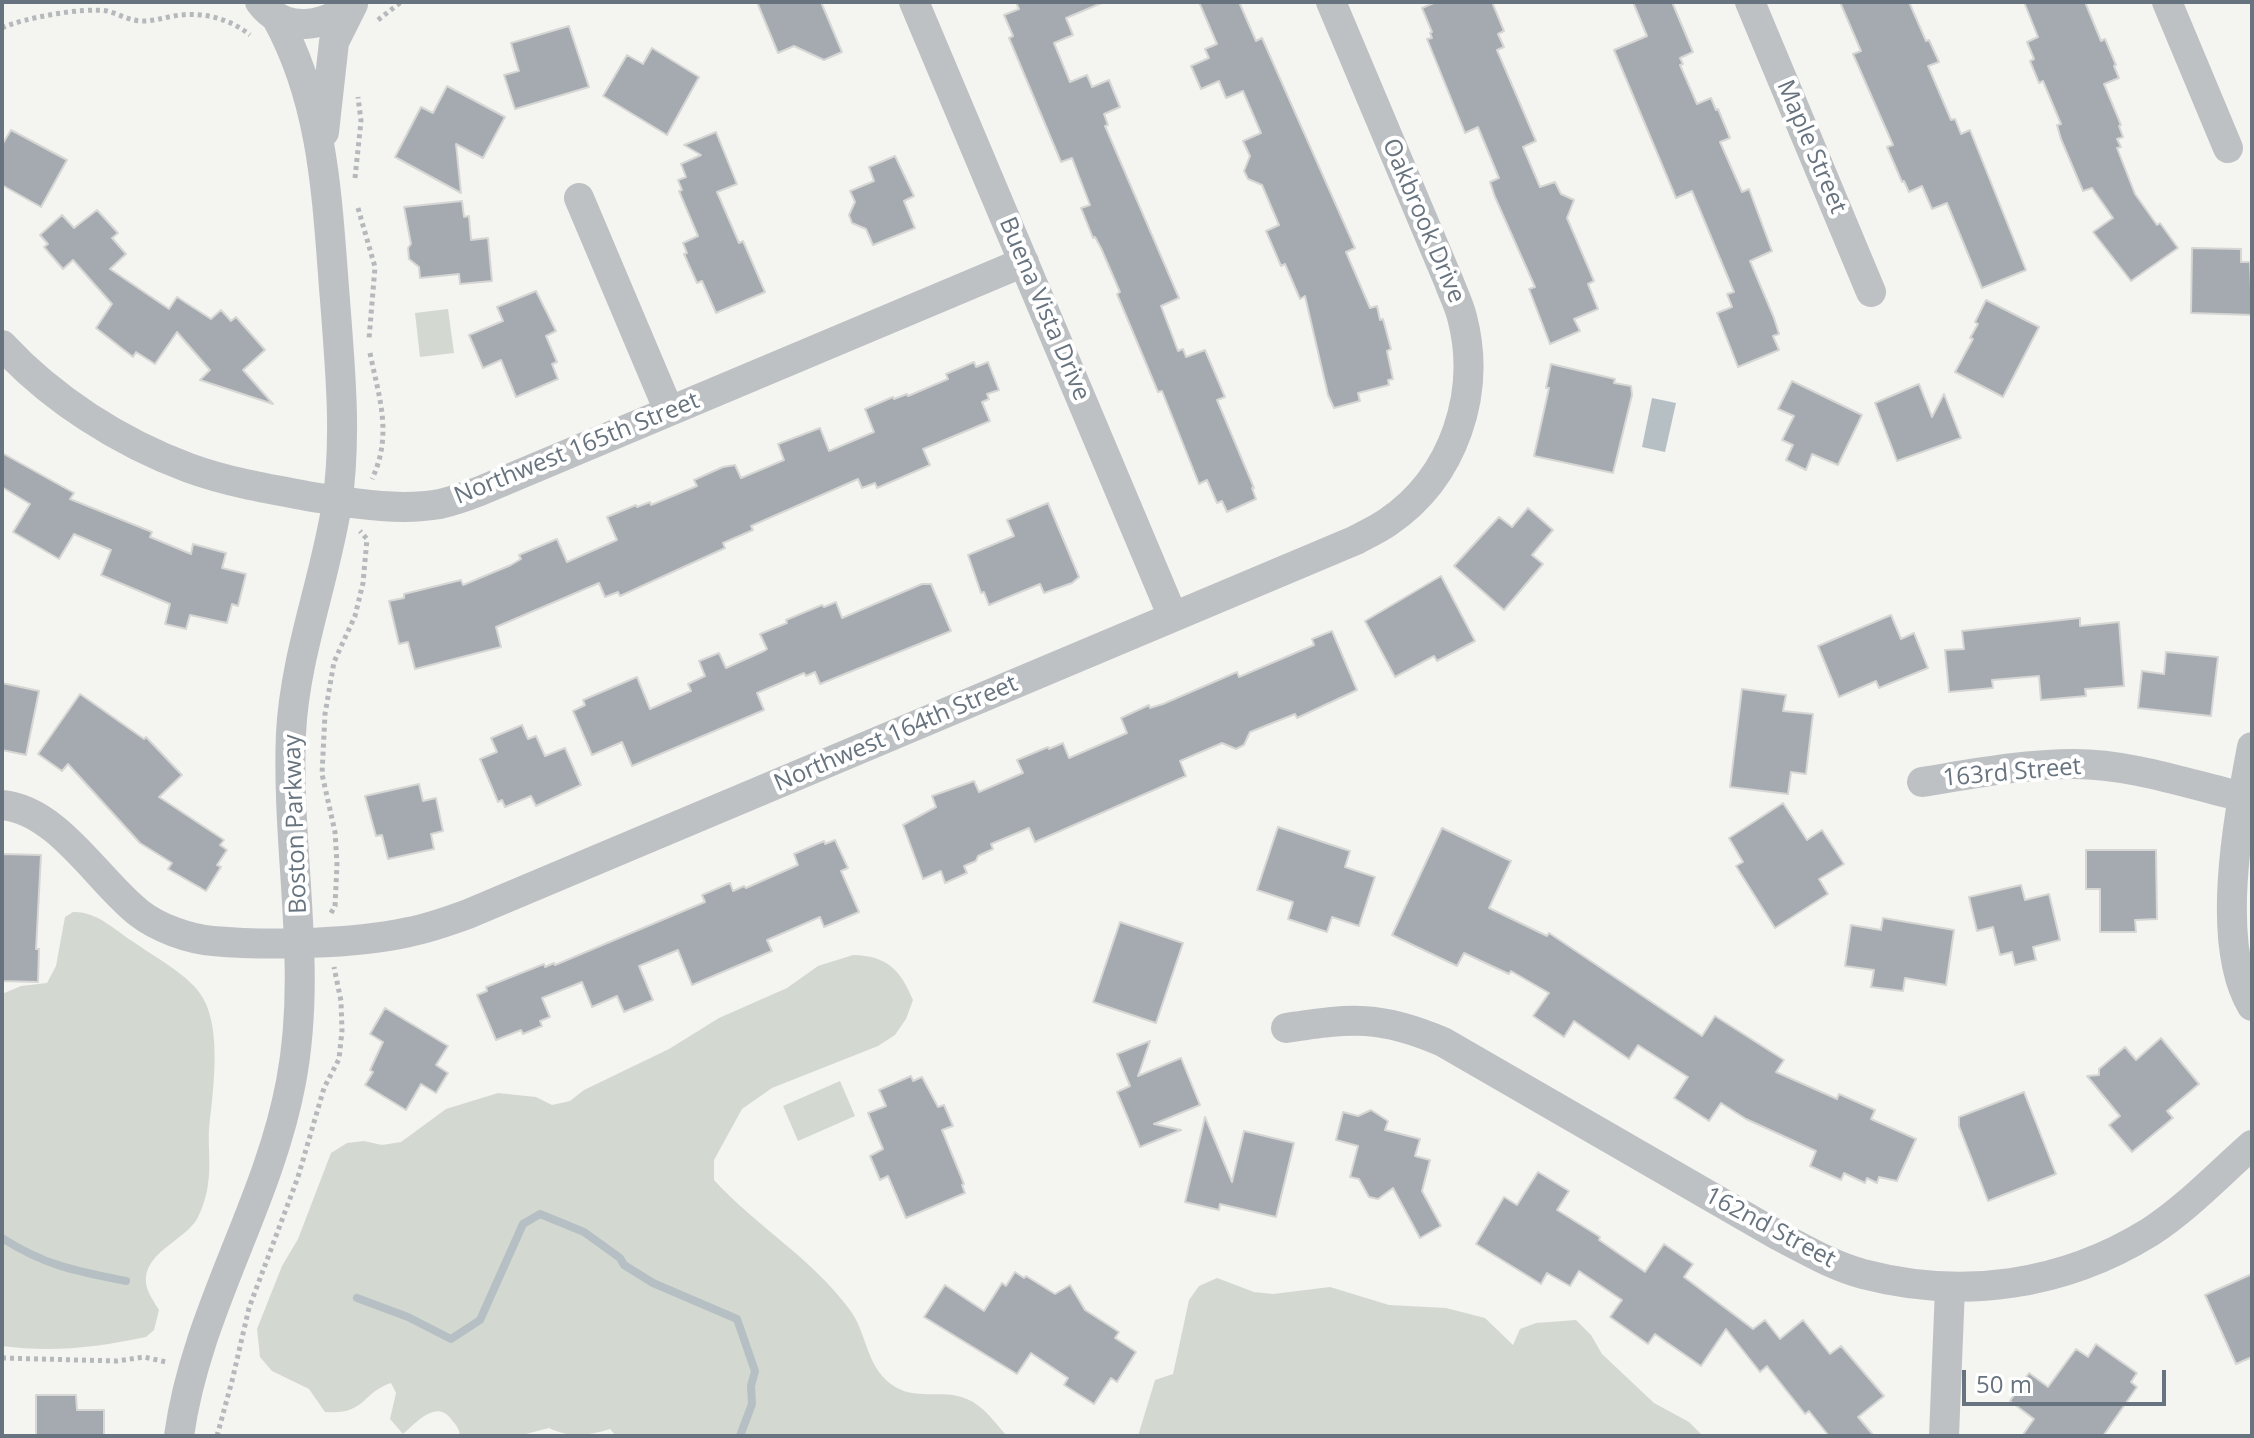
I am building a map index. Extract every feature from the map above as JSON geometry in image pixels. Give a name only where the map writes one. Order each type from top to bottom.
[{"type":"street","name":"Buena Vista Drive","points":[[914,2],[1173,617]]},
{"type":"street","name":"Oakbrook Drive","points":[[1331,2],[1462,315],[1468,348],[1469,382],[1463,415],[1451,448]]},
{"type":"street","name":"Maple Street","points":[[1750,2],[1871,292]]},
{"type":"street","points":[[2167,2],[2228,148]]},
{"type":"street","points":[[263,7],[291,23],[317,23],[340,15],[354,3]]},
{"type":"street","name":"Boston Parkway","points":[[322,150],[334,42],[354,3]]},
{"type":"street","name":"Boston Parkway","points":[[179,1436],[183,1407],[207,1319],[254,1205],[279,1134],[291,1081],[298,1028],[300,942],[290,783],[291,728],[299,675],[326,563],[351,502],[343,439],[342,385],[322,150],[300,66],[263,7]]},
{"type":"street","points":[[579,198],[669,411]]},
{"type":"street","name":"Northwest 165th Street","points":[[2,345],[30,372],[92,420],[189,468],[230,480],[351,502],[408,507],[441,504],[480,491],[1024,262]]},
{"type":"street","name":"Northwest 164th Street","points":[[2,805],[42,820],[142,916],[173,931],[211,941],[300,942],[407,933],[468,914],[1356,540],[1387,523],[1414,502],[1435,476],[1451,448]]},
{"type":"street","points":[[2252,747],[2233,880],[2232,940],[2246,997],[2252,1006]]},
{"type":"street","name":"163rd Street","points":[[1922,782],[1996,770],[2075,764],[2136,770],[2243,797]]},
{"type":"street","name":"162nd Street","points":[[1286,1028],[1349,1020],[1373,1020],[1407,1027],[1443,1042],[1824,1259],[1862,1273],[1950,1288],[2008,1285],[2061,1273],[2110,1255],[2152,1230],[2252,1145]]},
{"type":"street","points":[[1944,1436],[1950,1288]]},
{"type":"path","points":[[2,28],[24,20],[106,11],[139,22],[194,14],[225,20],[251,36]]},
{"type":"path","points":[[330,72],[356,72],[361,121],[355,185]]},
{"type":"path","points":[[217,1436],[249,1308],[298,1177],[324,1088],[339,1059],[341,1001],[332,960],[329,919],[335,906],[337,864],[335,832],[322,774],[325,714],[334,662],[355,616],[363,583],[367,539],[359,529],[351,502],[376,470],[383,434],[383,410],[369,347],[375,267],[360,220],[357,197]]},
{"type":"path","points":[[2,1358],[117,1361],[144,1357],[232,1381]]},
{"type":"shaded area","points":[[448,309],[454,353],[420,357],[415,313]]},
{"type":"shaded area","points":[[1652,398],[1676,403],[1665,452],[1642,447]]},
{"type":"shaded area","points":[[73,912],[89,914],[111,926],[181,974],[203,998],[213,1027],[214,1044],[207,1188],[197,1219],[151,1263],[146,1283],[159,1310],[154,1330],[146,1337],[75,1348],[2,1346],[2,994],[21,986],[47,983],[56,966],[65,917]]},
{"type":"shaded area","points":[[853,955],[875,958],[897,972],[913,1000],[906,1019],[895,1035],[878,1046],[772,1088],[742,1109],[714,1160],[714,1180],[835,1292],[856,1319],[876,1368],[891,1384],[919,1394],[967,1399],[984,1410],[1007,1436],[616,1436],[610,1429],[579,1435],[549,1428],[518,1436],[460,1436],[451,1419],[439,1411],[426,1415],[403,1434],[390,1419],[396,1393],[391,1383],[356,1407],[325,1412],[309,1389],[272,1371],[260,1357],[257,1329],[282,1266],[298,1239],[331,1153],[347,1143],[364,1141],[382,1145],[401,1142],[446,1109],[498,1093],[536,1097],[552,1105],[570,1101],[584,1090],[669,1049],[719,1018],[787,988],[818,966]]},
{"type":"shaded area","points":[[840,1081],[855,1116],[798,1141],[783,1106]]},
{"type":"shaded area","points":[[1217,1278],[1254,1292],[1273,1294],[1330,1287],[1389,1305],[1446,1308],[1485,1318],[1513,1345],[1520,1329],[1536,1323],[1576,1320],[1591,1335],[1602,1354],[1654,1403],[1689,1422],[1703,1436],[1138,1436],[1155,1380],[1173,1374],[1189,1300],[1199,1286]]},
{"type":"building","points":[[757,2],[821,2],[842,52],[824,60],[794,46],[778,53]]},
{"type":"building","points":[[1016,2],[1104,2],[1066,18],[1073,35],[1054,43],[1070,82],[1087,75],[1092,87],[1109,80],[1120,107],[1104,114],[1108,125],[1105,126],[1179,298],[1161,306],[1178,351],[1183,349],[1186,357],[1205,350],[1225,397],[1217,400],[1254,488],[1256,499],[1227,512],[1222,501],[1217,503],[1207,480],[1199,484],[1162,391],[1158,392],[1117,294],[1120,292],[1081,208],[1090,205],[1072,158],[1061,162],[1009,38],[1013,36],[1004,15],[1019,9]]},
{"type":"building","points":[[1199,2],[1239,2],[1256,41],[1262,38],[1355,248],[1346,252],[1370,308],[1377,306],[1380,320],[1383,319],[1391,349],[1387,351],[1393,379],[1388,380],[1389,385],[1358,393],[1360,401],[1334,408],[1328,395],[1305,296],[1300,299],[1266,231],[1279,225],[1262,185],[1248,179],[1244,171],[1250,156],[1243,141],[1261,133],[1243,91],[1226,98],[1219,81],[1201,89],[1191,66],[1209,58],[1205,49],[1217,44]]},
{"type":"building","points":[[1436,2],[1492,2],[1504,31],[1498,34],[1504,47],[1497,50],[1536,141],[1523,147],[1540,187],[1555,182],[1561,194],[1574,200],[1567,218],[1594,281],[1588,284],[1598,309],[1574,319],[1580,331],[1550,344],[1529,289],[1535,287],[1490,182],[1499,178],[1478,127],[1465,133],[1427,39],[1432,38],[1432,32],[1422,8]]},
{"type":"building","points":[[1633,2],[1672,2],[1693,52],[1680,58],[1683,64],[1680,65],[1697,104],[1711,98],[1718,109],[1730,138],[1720,142],[1742,192],[1749,189],[1772,251],[1750,261],[1774,318],[1779,334],[1773,336],[1779,350],[1738,367],[1717,313],[1732,307],[1727,294],[1734,292],[1692,191],[1676,198],[1614,50],[1647,36]]},
{"type":"building","points":[[1840,2],[1909,2],[1939,62],[1928,66],[1951,120],[1955,119],[1961,134],[1970,130],[2026,270],[1982,288],[1947,203],[1932,209],[1922,186],[1909,192],[1902,182],[1887,147],[1893,145],[1853,54],[1861,51]]},
{"type":"building","points":[[2024,2],[2085,2],[2101,41],[2105,39],[2116,65],[2119,78],[2104,84],[2121,125],[2123,137],[2117,139],[2121,147],[2117,148],[2135,194],[2178,248],[2131,281],[2093,232],[2113,218],[2092,188],[2083,191],[2061,139],[2057,125],[2061,124],[2043,81],[2039,83],[2030,61],[2034,59],[2027,42],[2038,37]]},
{"type":"building","points":[[569,26],[589,87],[515,109],[504,75],[519,71],[511,43]]},
{"type":"building","points":[[652,48],[699,77],[667,135],[603,96],[627,55],[643,64]]},
{"type":"building","points":[[447,86],[505,117],[483,158],[456,144],[461,193],[395,157],[421,107],[433,113]]},
{"type":"building","points":[[11,130],[67,160],[41,207],[2,185],[2,145]]},
{"type":"building","points":[[716,132],[737,184],[717,192],[765,292],[716,313],[702,281],[697,283],[684,254],[687,253],[683,243],[698,236],[679,191],[682,190],[678,180],[686,177],[681,164],[701,155],[684,145]]},
{"type":"building","points":[[895,156],[914,196],[904,201],[915,228],[873,245],[866,229],[852,223],[849,215],[855,202],[850,191],[874,181],[869,167]]},
{"type":"building","points":[[462,201],[464,217],[469,216],[471,240],[488,238],[492,281],[460,284],[459,274],[420,278],[419,267],[409,259],[408,248],[411,244],[404,207]]},
{"type":"building","points":[[97,210],[118,233],[112,238],[126,254],[110,269],[169,309],[177,297],[211,319],[221,310],[231,321],[236,317],[265,350],[243,370],[273,404],[200,380],[210,370],[177,332],[155,364],[136,352],[133,357],[96,328],[112,304],[73,260],[63,269],[44,247],[48,244],[40,235],[62,215],[74,228]]},
{"type":"building","points":[[2192,248],[2241,249],[2241,262],[2250,262],[2252,315],[2191,313]]},
{"type":"building","points":[[536,291],[556,331],[546,336],[557,362],[552,364],[558,379],[516,397],[501,360],[483,368],[469,335],[503,321],[497,307]]},
{"type":"building","points":[[1986,300],[2039,327],[2003,397],[1955,372],[1973,339],[1970,338],[1978,324],[1975,322]]},
{"type":"building","points":[[974,362],[976,367],[988,362],[999,390],[987,394],[989,399],[982,402],[990,421],[923,449],[930,465],[877,488],[875,483],[862,488],[858,479],[751,526],[753,530],[723,543],[725,548],[620,596],[618,592],[605,597],[599,583],[496,627],[501,647],[415,669],[408,642],[399,644],[389,601],[404,598],[404,594],[461,580],[463,585],[511,565],[521,559],[519,555],[557,539],[567,562],[617,540],[607,517],[636,505],[650,502],[651,505],[697,486],[694,480],[723,467],[735,465],[741,478],[784,460],[778,444],[820,428],[829,451],[874,432],[865,409],[948,379],[946,374]]},
{"type":"building","points":[[1551,364],[1615,379],[1614,383],[1631,386],[1632,395],[1613,473],[1534,456]]},
{"type":"building","points":[[1792,381],[1862,415],[1838,465],[1812,454],[1806,470],[1786,460],[1793,445],[1782,440],[1794,416],[1778,409]]},
{"type":"building","points":[[1919,384],[1932,417],[1944,394],[1961,438],[1897,461],[1875,403]]},
{"type":"building","points":[[2,453],[74,493],[70,499],[152,532],[150,537],[191,554],[193,544],[226,553],[222,568],[246,574],[238,606],[232,604],[227,623],[190,615],[186,629],[165,624],[170,604],[101,575],[111,550],[74,534],[59,559],[13,532],[30,504],[2,487]]},
{"type":"building","points":[[1048,503],[1079,577],[1072,583],[1044,593],[1040,584],[989,605],[984,592],[981,593],[968,555],[1014,536],[1007,520]]},
{"type":"building","points":[[1528,508],[1553,530],[1532,555],[1543,564],[1504,610],[1454,566],[1499,517],[1512,527]]},
{"type":"building","points":[[1441,576],[1475,641],[1437,661],[1434,656],[1395,677],[1365,621]]},
{"type":"building","points":[[922,584],[931,584],[951,631],[820,684],[815,672],[806,676],[804,673],[757,693],[764,710],[632,766],[622,742],[592,755],[573,711],[585,705],[583,700],[637,677],[650,709],[691,691],[688,684],[705,676],[699,661],[719,653],[726,668],[764,651],[767,649],[760,634],[787,623],[786,620],[836,602],[842,618]]},
{"type":"building","points":[[1891,615],[1901,639],[1914,633],[1928,668],[1879,688],[1876,681],[1839,697],[1818,646]]},
{"type":"building","points":[[2080,618],[2080,626],[2119,622],[2124,686],[2085,689],[2086,696],[2041,700],[2039,676],[1992,680],[1993,688],[1949,692],[1945,650],[1964,649],[1962,631]]},
{"type":"building","points":[[1332,631],[1357,690],[1297,718],[1295,714],[1250,732],[1244,745],[1236,749],[1222,743],[1180,761],[1186,776],[1035,842],[1029,828],[991,844],[993,849],[964,866],[967,873],[945,883],[941,871],[923,879],[903,825],[936,807],[932,796],[974,781],[979,792],[1023,773],[1017,760],[1048,747],[1063,743],[1069,758],[1127,733],[1121,718],[1149,705],[1150,708],[1163,704],[1237,672],[1239,677],[1314,645],[1312,639]]},
{"type":"building","points":[[2166,652],[2218,657],[2211,716],[2138,708],[2142,671],[2164,674]]},
{"type":"building","points":[[2,683],[39,691],[26,755],[2,750]]},
{"type":"building","points":[[1742,689],[1786,695],[1783,711],[1813,714],[1806,774],[1791,772],[1788,794],[1730,787]]},
{"type":"building","points":[[80,694],[144,739],[146,737],[182,775],[159,797],[224,840],[220,845],[227,850],[217,865],[221,867],[206,891],[168,869],[172,863],[140,843],[68,764],[62,771],[38,754]]},
{"type":"building","points":[[522,725],[528,739],[536,736],[545,756],[565,748],[581,785],[536,806],[531,796],[505,807],[502,800],[498,802],[480,759],[497,752],[491,738]]},
{"type":"building","points":[[419,784],[423,801],[436,798],[443,831],[431,834],[434,849],[388,859],[382,835],[376,836],[365,796]]},
{"type":"building","points":[[1783,803],[1807,840],[1822,830],[1844,864],[1819,879],[1828,894],[1775,928],[1736,866],[1743,862],[1729,838]]},
{"type":"building","points":[[1278,827],[1350,851],[1345,867],[1375,877],[1359,926],[1332,917],[1327,932],[1288,919],[1293,902],[1257,890]]},
{"type":"building","points":[[1442,828],[1511,861],[1489,908],[1547,936],[1549,933],[1702,1036],[1715,1016],[1784,1060],[1776,1072],[1837,1099],[1839,1094],[1875,1110],[1871,1119],[1916,1139],[1897,1181],[1879,1177],[1877,1183],[1867,1178],[1865,1183],[1844,1173],[1841,1180],[1810,1166],[1816,1151],[1746,1119],[1721,1103],[1709,1121],[1674,1098],[1688,1077],[1638,1045],[1629,1059],[1574,1021],[1564,1037],[1533,1016],[1549,993],[1511,971],[1509,974],[1464,953],[1457,966],[1392,935]]},
{"type":"building","points":[[835,840],[848,868],[841,871],[859,912],[824,927],[820,917],[767,940],[772,951],[692,985],[678,950],[639,966],[653,1000],[624,1012],[617,996],[592,1007],[582,982],[542,998],[550,1017],[540,1021],[542,1026],[496,1040],[477,995],[487,991],[486,987],[544,964],[545,967],[555,965],[705,902],[702,895],[730,883],[733,891],[746,888],[798,865],[794,854],[824,841],[825,844]]},
{"type":"building","points":[[2086,850],[2156,850],[2157,919],[2135,920],[2136,932],[2100,932],[2100,889],[2086,889]]},
{"type":"building","points":[[2,854],[41,855],[36,949],[39,949],[38,982],[2,981]]},
{"type":"building","points":[[2021,885],[2025,900],[2049,894],[2060,940],[2033,947],[2036,960],[2015,965],[2012,952],[2000,955],[1993,927],[1977,931],[1969,897]]},
{"type":"building","points":[[1883,918],[1954,930],[1946,985],[1905,978],[1903,991],[1871,987],[1874,970],[1845,966],[1851,925],[1881,930]]},
{"type":"building","points":[[1120,922],[1183,943],[1156,1023],[1093,1002]]},
{"type":"building","points":[[385,1008],[448,1046],[436,1065],[448,1073],[436,1093],[421,1084],[406,1110],[365,1085],[383,1042],[370,1034]]},
{"type":"building","points":[[2161,1038],[2199,1084],[2167,1111],[2173,1118],[2132,1152],[2109,1125],[2120,1116],[2087,1076],[2099,1075],[2099,1069],[2125,1047],[2136,1060]]},
{"type":"building","points":[[1150,1041],[1138,1076],[1181,1058],[1200,1105],[1154,1124],[1181,1130],[1140,1147],[1117,1092],[1130,1086],[1117,1054]]},
{"type":"building","points":[[911,1076],[913,1081],[922,1077],[938,1107],[944,1105],[953,1126],[942,1130],[965,1193],[906,1218],[888,1176],[880,1180],[870,1156],[883,1149],[868,1113],[886,1106],[879,1090]]},
{"type":"building","points":[[2024,1092],[2056,1174],[1988,1201],[1959,1126],[1959,1117]]},
{"type":"building","points":[[1371,1110],[1388,1121],[1385,1130],[1420,1139],[1415,1156],[1430,1160],[1422,1191],[1441,1226],[1420,1238],[1393,1188],[1378,1199],[1369,1197],[1359,1179],[1350,1177],[1358,1146],[1336,1140],[1343,1112],[1358,1116]]},
{"type":"building","points":[[1205,1117],[1232,1182],[1244,1131],[1294,1143],[1276,1217],[1220,1204],[1219,1210],[1185,1202]]},
{"type":"building","points":[[1538,1172],[1569,1191],[1557,1210],[1600,1237],[1599,1240],[1645,1272],[1664,1244],[1693,1264],[1684,1277],[1753,1329],[1765,1320],[1780,1339],[1803,1320],[1830,1354],[1841,1346],[1884,1396],[1858,1417],[1874,1436],[1829,1436],[1809,1411],[1805,1414],[1767,1366],[1760,1372],[1726,1329],[1701,1366],[1655,1334],[1648,1344],[1610,1317],[1622,1300],[1579,1271],[1570,1286],[1547,1273],[1541,1284],[1476,1244],[1504,1197],[1517,1205]]},
{"type":"building","points":[[1015,1272],[1055,1294],[1070,1285],[1085,1310],[1119,1332],[1115,1338],[1136,1352],[1117,1382],[1111,1378],[1094,1404],[1064,1385],[1068,1378],[1031,1353],[1017,1374],[924,1317],[945,1285],[984,1311],[1002,1283],[1006,1286]]},
{"type":"building","points":[[2252,1274],[2252,1357],[2236,1364],[2205,1295]]},
{"type":"building","points":[[2096,1344],[2137,1373],[2131,1382],[2137,1387],[2103,1436],[2022,1436],[2034,1419],[2010,1401],[2029,1373],[2048,1387],[2076,1349],[2088,1357]]},
{"type":"building","points":[[36,1395],[76,1395],[77,1410],[104,1410],[104,1436],[36,1436]]},
{"type":"waterway","points":[[357,1298],[408,1317],[451,1339],[480,1320],[523,1224],[540,1214],[584,1232],[620,1258],[624,1265],[653,1283],[737,1319],[755,1371],[751,1386],[752,1404],[740,1436]]},
{"type":"waterway","points":[[2,1238],[47,1261],[126,1281]]}]
